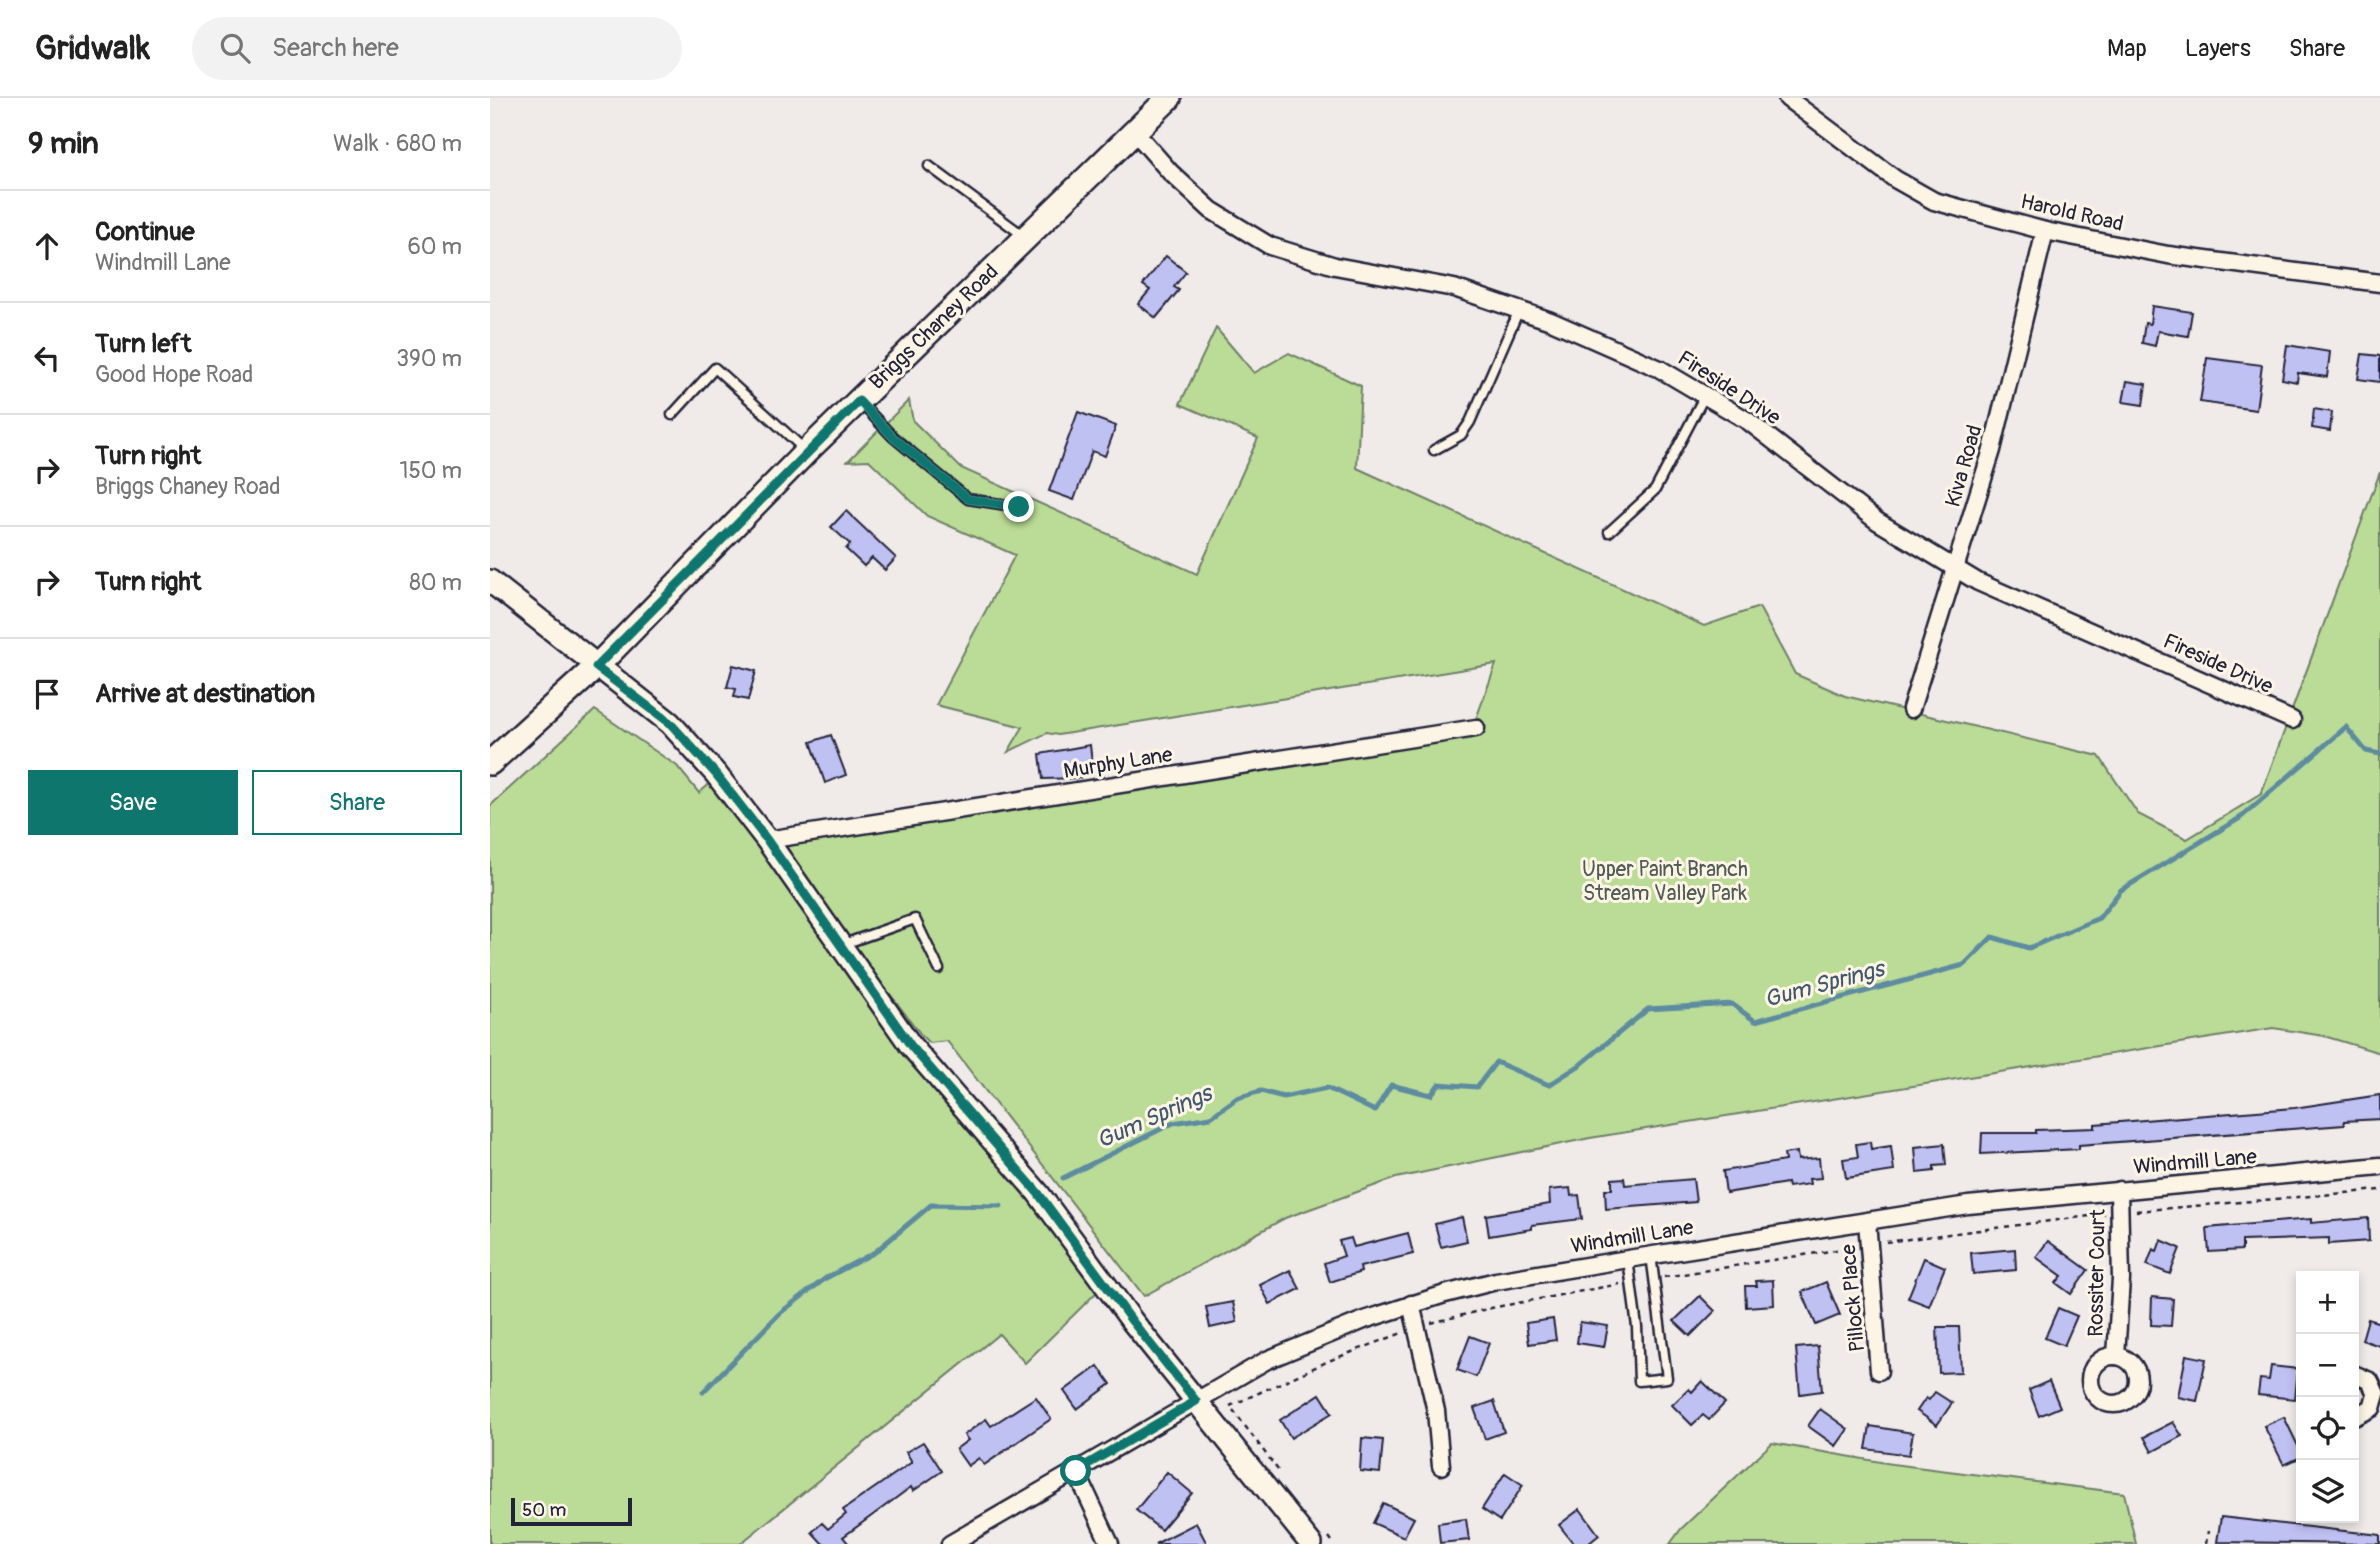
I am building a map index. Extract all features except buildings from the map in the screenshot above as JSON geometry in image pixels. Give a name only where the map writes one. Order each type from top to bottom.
[{"type":"main road","name":"Briggs Chaney Road","points":[[490,763],[596,667],[807,451],[1169,98]]},
{"type":"street","name":"Harold Road","points":[[1787,98],[1895,179],[1934,201],[2045,231],[2168,255],[2380,283]]},
{"type":"street","name":"Fireside Drive","points":[[1135,132],[1170,172],[1211,210],[1270,246],[1335,265],[1454,288],[1551,321],[1660,369],[1748,421],[1877,521],[1978,582],[2292,720]]},
{"type":"street","name":"Kiva Road","points":[[1911,709],[1992,450],[2045,231]]},
{"type":"street","points":[[490,581],[670,723],[716,774],[767,840],[911,1046],[1038,1193],[1132,1321],[1311,1544]]},
{"type":"street","name":"Murphy Lane","points":[[767,840],[1476,728]]},
{"type":"street","name":"Windmill Lane","points":[[950,1544],[1267,1360],[1364,1320],[1496,1281],[1968,1205],[2380,1166]]},
{"type":"street","name":"Rossiter Court","points":[[2116,1356],[2121,1279],[2119,1190]]},
{"type":"street","name":"Pillock Place","points":[[1867,1222],[1879,1371]]},
{"type":"street","points":[[1411,1304],[1436,1411],[1441,1466]]},
{"type":"street","points":[[2359,1376],[2370,1381],[2377,1402],[2367,1413],[2359,1415]]},
{"type":"street","points":[[1076,1471],[1110,1544]]},
{"type":"lane","points":[[929,166],[1026,238]]},
{"type":"lane","points":[[1434,450],[1461,435],[1470,422],[1519,310]]},
{"type":"lane","points":[[672,415],[715,368],[807,451]]},
{"type":"lane","points":[[1609,531],[1655,490],[1705,395]]},
{"type":"lane","points":[[859,401],[893,437],[968,499],[1019,507]]},
{"type":"lane","points":[[842,945],[915,919],[939,969]]},
{"type":"lane","points":[[1628,1259],[1633,1282],[1639,1381],[1667,1378],[1651,1255]]},
{"type":"path","points":[[1653,1279],[1870,1245],[2119,1213],[2380,1190]]},
{"type":"path","points":[[1230,1406],[1331,1360],[1417,1328],[1491,1308],[1633,1282]]},
{"type":"path","points":[[2206,1544],[2208,1531]]},
{"type":"green space","name":"Upper Paint Branch Stream Valley Park","points":[[1216,328],[1254,373],[1289,353],[1361,386],[1357,468],[1704,626],[1759,607],[1795,674],[1845,696],[2099,756],[2138,814],[2187,839],[2261,794],[2380,472],[2380,1053],[2324,1036],[2273,1028],[1590,1138],[1396,1178],[1285,1218],[1144,1296],[947,1041],[929,1043],[922,1036],[777,846],[1469,738],[1496,664],[1058,735],[1047,733],[1008,752],[1023,727],[936,705],[1015,555],[927,516],[869,460],[848,461],[909,400],[913,421],[961,468],[1197,574],[1258,438],[1180,404]]},
{"type":"green space","points":[[595,710],[677,766],[699,793],[713,781],[1100,1289],[1025,1363],[999,1334],[740,1544],[490,1544],[490,806]]},
{"type":"green space","points":[[1772,1443],[1892,1464],[2124,1493],[2136,1544],[1670,1544],[1681,1529]]},
{"type":"waterway","name":"Gum Springs","points":[[1063,1178],[1173,1123],[1211,1117],[1237,1098],[1261,1091],[1283,1097],[1327,1088],[1375,1111],[1391,1085],[1431,1095],[1439,1084],[1477,1087],[1496,1062],[1549,1085],[1580,1065],[1648,1009],[1732,1004],[1755,1021],[1964,965],[1992,937],[2029,948],[2099,918],[2121,890],[2240,818],[2346,727],[2366,751],[2380,754]]},
{"type":"waterway","name":"Gum Springs","points":[[703,1392],[780,1313],[826,1278],[875,1252],[931,1205],[1001,1206]]},
{"type":"route","points":[[1019,507],[968,499],[893,437],[859,401],[596,667],[670,723],[716,774],[767,840],[911,1046],[1038,1193],[1132,1321],[1196,1401],[1076,1471]]}]
